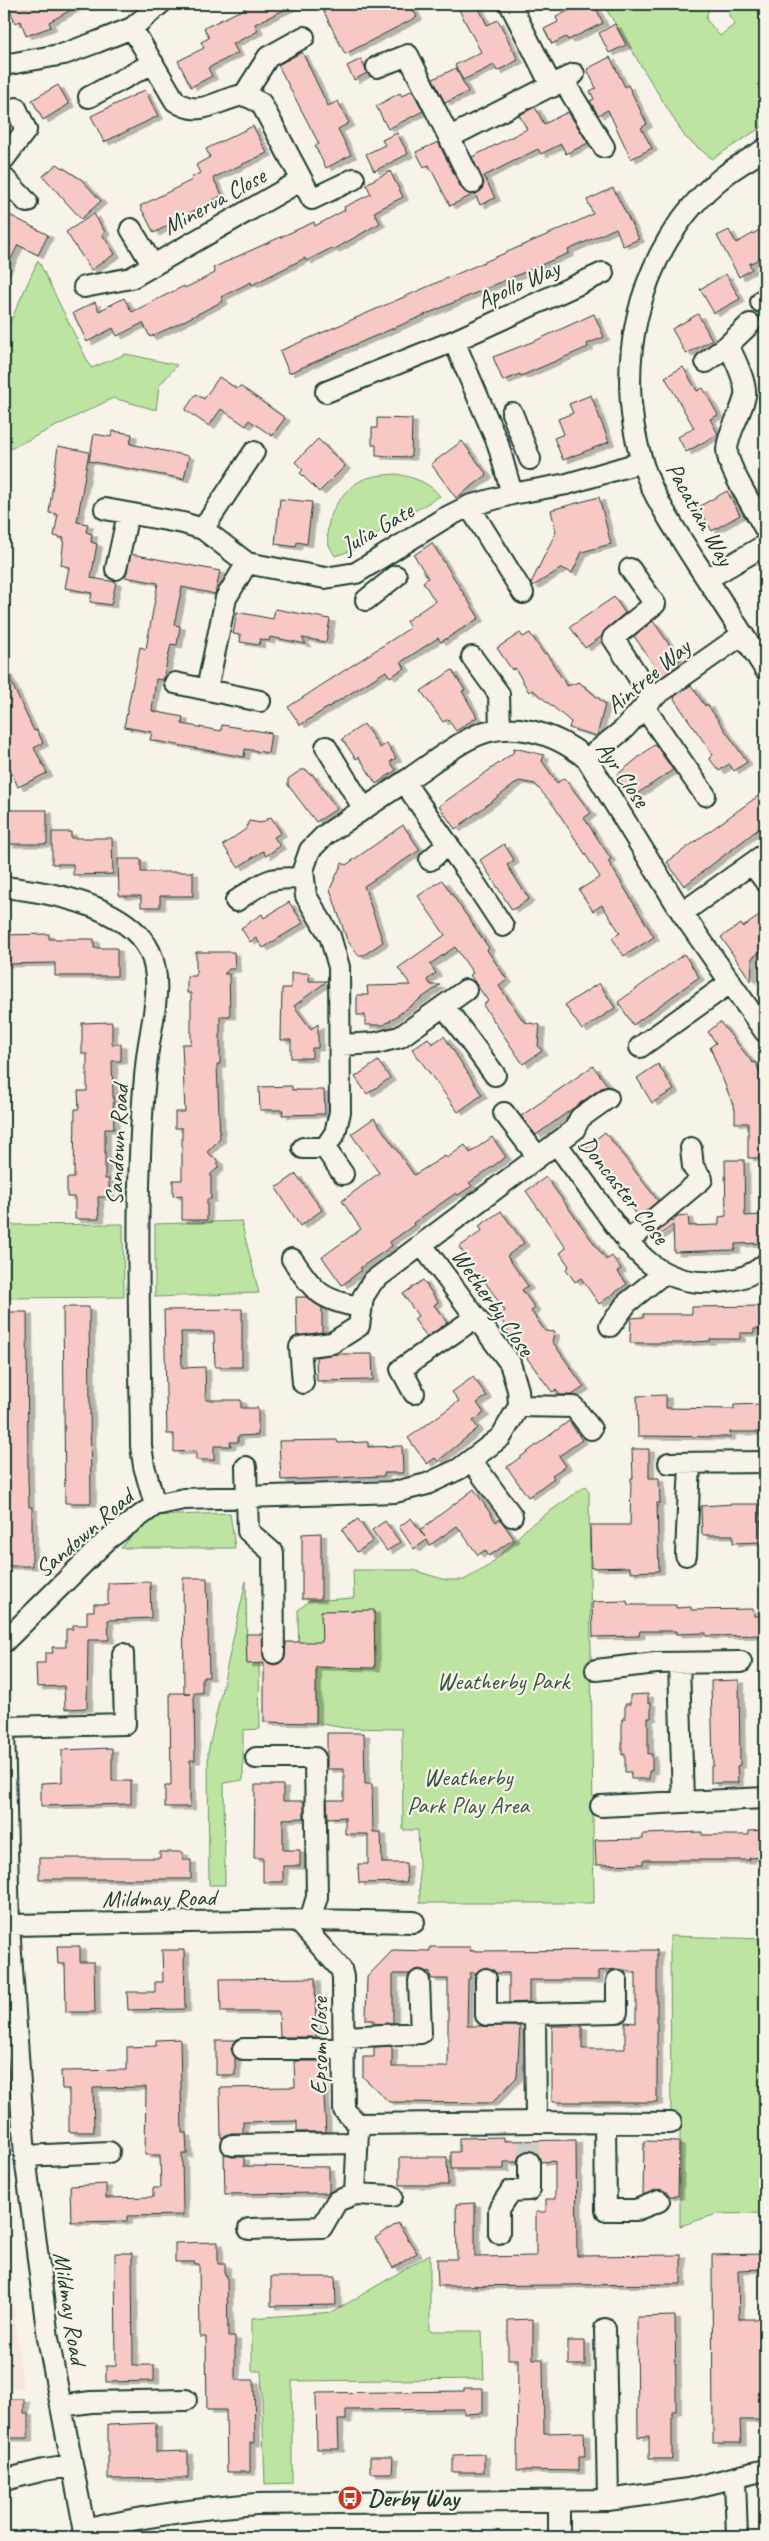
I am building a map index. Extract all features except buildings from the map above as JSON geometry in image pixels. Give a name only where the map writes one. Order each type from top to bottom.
[{"type":"street","points":[[4,65],[64,54],[132,28],[160,4]]},
{"type":"street","points":[[510,4],[563,80],[604,147]]},
{"type":"street","points":[[132,28],[175,101],[184,107],[196,111],[244,95],[268,57],[304,37]]},
{"type":"street","points":[[377,68],[408,55],[472,182]]},
{"type":"street","points":[[89,97],[153,63]]},
{"type":"street","points":[[450,137],[563,80]]},
{"type":"street","name":"Minerva Close","points":[[244,95],[261,103],[300,181],[312,200],[354,179]]},
{"type":"street","points":[[4,160],[26,130],[16,108]]},
{"type":"street","name":"Pacatian Way","points":[[765,151],[724,175],[702,196],[683,220],[652,270],[642,300],[630,355],[630,404],[642,462],[661,506],[765,669]]},
{"type":"street","points":[[4,178],[27,202]]},
{"type":"street","name":"Minerva Close","points":[[84,287],[131,278],[152,264],[300,181]]},
{"type":"street","name":"Minerva Close","points":[[131,229],[152,264]]},
{"type":"street","name":"Apollo Way","points":[[326,392],[454,341],[603,273]]},
{"type":"street","points":[[706,362],[728,345],[750,324]]},
{"type":"street","points":[[454,341],[498,444],[512,494]]},
{"type":"street","points":[[728,345],[738,365],[745,394],[729,437],[727,452],[730,465],[765,529]]},
{"type":"street","points":[[512,413],[530,460]]},
{"type":"street","points":[[498,444],[522,435]]},
{"type":"street","points":[[202,529],[254,452]]},
{"type":"street","name":"Julia Gate","points":[[106,509],[183,523],[202,529],[247,563],[325,578],[356,573],[443,519],[469,506],[512,494],[567,484],[642,462]]},
{"type":"street","points":[[469,506],[522,593]]},
{"type":"street","points":[[116,569],[128,514]]},
{"type":"street","points":[[707,579],[765,545]]},
{"type":"street","points":[[208,689],[226,598],[247,563]]},
{"type":"street","points":[[366,600],[390,581],[367,566]]},
{"type":"street","points":[[630,569],[655,604],[612,638],[648,702],[705,795]]},
{"type":"street","name":"Aintree Way","points":[[587,759],[623,730],[648,702],[743,634]]},
{"type":"street","points":[[472,657],[499,694],[500,729]]},
{"type":"street","points":[[175,683],[260,701]]},
{"type":"street","name":"Ayr Close","points":[[303,879],[306,860],[316,843],[469,738],[500,729],[528,730],[555,737],[571,745],[587,759],[682,913],[765,1032]]},
{"type":"street","points":[[326,747],[364,809]]},
{"type":"street","points":[[404,782],[466,870],[502,926]]},
{"type":"street","points":[[430,860],[448,844]]},
{"type":"street","points":[[682,913],[758,859],[765,881]]},
{"type":"street","points":[[236,901],[267,880],[280,877],[303,879],[306,896],[330,936],[336,952],[340,994],[341,1045],[339,1122],[324,1148]]},
{"type":"street","name":"Sandown Road","points":[[4,887],[80,903],[120,919],[142,940],[154,964],[156,988],[142,1103],[138,1189],[141,1446],[144,1466],[155,1505]]},
{"type":"street","points":[[640,1047],[731,982]]},
{"type":"street","points":[[341,1045],[389,1041],[408,1032],[466,990]]},
{"type":"street","points":[[444,1006],[495,1075]]},
{"type":"street","name":"Doncaster Close","points":[[469,1210],[537,1156],[574,1130],[580,1118],[608,1098]]},
{"type":"street","points":[[504,1113],[537,1156]]},
{"type":"street","name":"Doncaster Close","points":[[556,1143],[627,1242],[643,1260],[664,1273],[692,1282],[721,1282],[746,1276],[765,1264]]},
{"type":"street","points":[[302,1148],[324,1148]]},
{"type":"street","points":[[324,1148],[343,1174]]},
{"type":"street","points":[[627,1242],[702,1179],[693,1167],[691,1148]]},
{"type":"street","name":"Wetherby Close","points":[[360,1316],[366,1289],[372,1280],[469,1210]]},
{"type":"street","name":"Wetherby Close","points":[[422,1245],[510,1363],[518,1390],[519,1406]]},
{"type":"street","points":[[292,1259],[306,1280],[326,1299],[360,1316],[332,1343],[300,1346],[303,1383]]},
{"type":"street","points":[[610,1326],[627,1303],[664,1273]]},
{"type":"street","points":[[414,1393],[401,1369],[475,1318]]},
{"type":"street","points":[[247,1498],[395,1492],[427,1484],[459,1470],[501,1437],[519,1406],[574,1407],[591,1429]]},
{"type":"street","points":[[471,1460],[512,1516]]},
{"type":"street","points":[[669,1463],[765,1462]]},
{"type":"street","points":[[686,1555],[690,1463]]},
{"type":"street","points":[[246,1467],[248,1531],[273,1553],[274,1653]]},
{"type":"street","name":"Sandown Road","points":[[4,1642],[108,1539],[155,1505],[184,1499],[247,1498]]},
{"type":"street","name":"Mildmay Road","points":[[85,2534],[71,2466],[37,2262],[25,2156],[8,1925],[4,1738],[125,1724],[124,1654]]},
{"type":"street","points":[[596,1670],[656,1664],[741,1662]]},
{"type":"street","points":[[679,1664],[684,1801]]},
{"type":"street","points":[[256,1758],[315,1758],[317,1896],[304,1920]]},
{"type":"street","points":[[601,1806],[765,1798]]},
{"type":"street","name":"Mildmay Road","points":[[8,1925],[304,1920],[414,1922]]},
{"type":"street","name":"Epsom Close","points":[[304,1920],[341,1969],[344,1978],[344,2110],[358,2134]]},
{"type":"street","points":[[486,1979],[486,2015],[617,2012],[617,1981]]},
{"type":"street","points":[[243,2050],[345,2043],[422,2033],[419,1982]]},
{"type":"street","points":[[531,2128],[534,2014]]},
{"type":"street","points":[[605,2123],[606,2210],[636,2210],[659,2201]]},
{"type":"street","points":[[232,2145],[358,2134],[531,2128],[605,2123],[671,2123]]},
{"type":"street","points":[[355,2194],[358,2134]]},
{"type":"street","points":[[25,2156],[109,2152]]},
{"type":"street","points":[[499,2233],[499,2209],[511,2191],[529,2190],[529,2162]]},
{"type":"street","points":[[249,2229],[322,2227],[337,2201],[355,2194],[392,2196]]},
{"type":"street","points":[[605,2329],[608,2500]]},
{"type":"street","points":[[61,2406],[91,2402],[186,2400]]},
{"type":"street","points":[[4,2480],[44,2470],[71,2466]]},
{"type":"street","points":[[85,2534],[164,2514],[256,2504],[608,2500],[688,2489],[735,2479],[765,2470]]},
{"type":"street","points":[[735,2479],[737,2537]]},
{"type":"street","points":[[558,2502],[559,2537]]},
{"type":"shaded area","points":[[4,2235],[23,2387],[4,2389]]},
{"type":"green space","points":[[603,4],[710,4],[706,19],[720,36],[735,24],[729,16],[730,4],[764,4],[765,125],[712,159],[685,137]]},
{"type":"green space","points":[[38,260],[91,368],[126,354],[177,365],[159,386],[156,410],[113,398],[4,452],[4,336]]},
{"type":"green space","points":[[397,474],[426,484],[440,496],[353,550],[335,556],[329,544],[327,533],[331,514],[341,498],[354,485],[366,478]]},
{"type":"green space","points":[[241,1221],[259,1293],[155,1297],[155,1224]]},
{"type":"green space","points":[[123,1224],[124,1297],[4,1298],[4,1225]]},
{"type":"green space","name":"Weatherby Park","points":[[586,1486],[589,1492],[594,1903],[420,1903],[418,1830],[403,1830],[402,1729],[345,1728],[316,1723],[316,1667],[375,1667],[374,1611],[322,1611],[322,1665],[299,1666],[298,1610],[309,1601],[354,1598],[353,1570],[413,1570],[446,1580],[464,1580],[490,1565],[529,1526]]},
{"type":"green space","points":[[230,1513],[235,1548],[121,1548],[150,1516]]},
{"type":"green space","points":[[246,1581],[247,1663],[259,1663],[260,1729],[243,1730],[243,1780],[224,1783],[225,1885],[209,1885],[208,1752]]},
{"type":"green space","points":[[670,1936],[765,1939],[765,2213],[717,2214],[680,2226],[680,2131],[671,2130]]},
{"type":"green space","points":[[430,2254],[430,2331],[482,2331],[484,2379],[292,2381],[292,2483],[265,2484],[261,2371],[252,2371],[252,2318],[333,2312]]},
{"type":"tunnel","points":[[529,2141],[529,2162]]},
{"type":"place","name":"Derby Way","points":[[350,2498]]},
{"type":"park label","name":"Weatherby Park Play Area","points":[[468,1791]]}]
